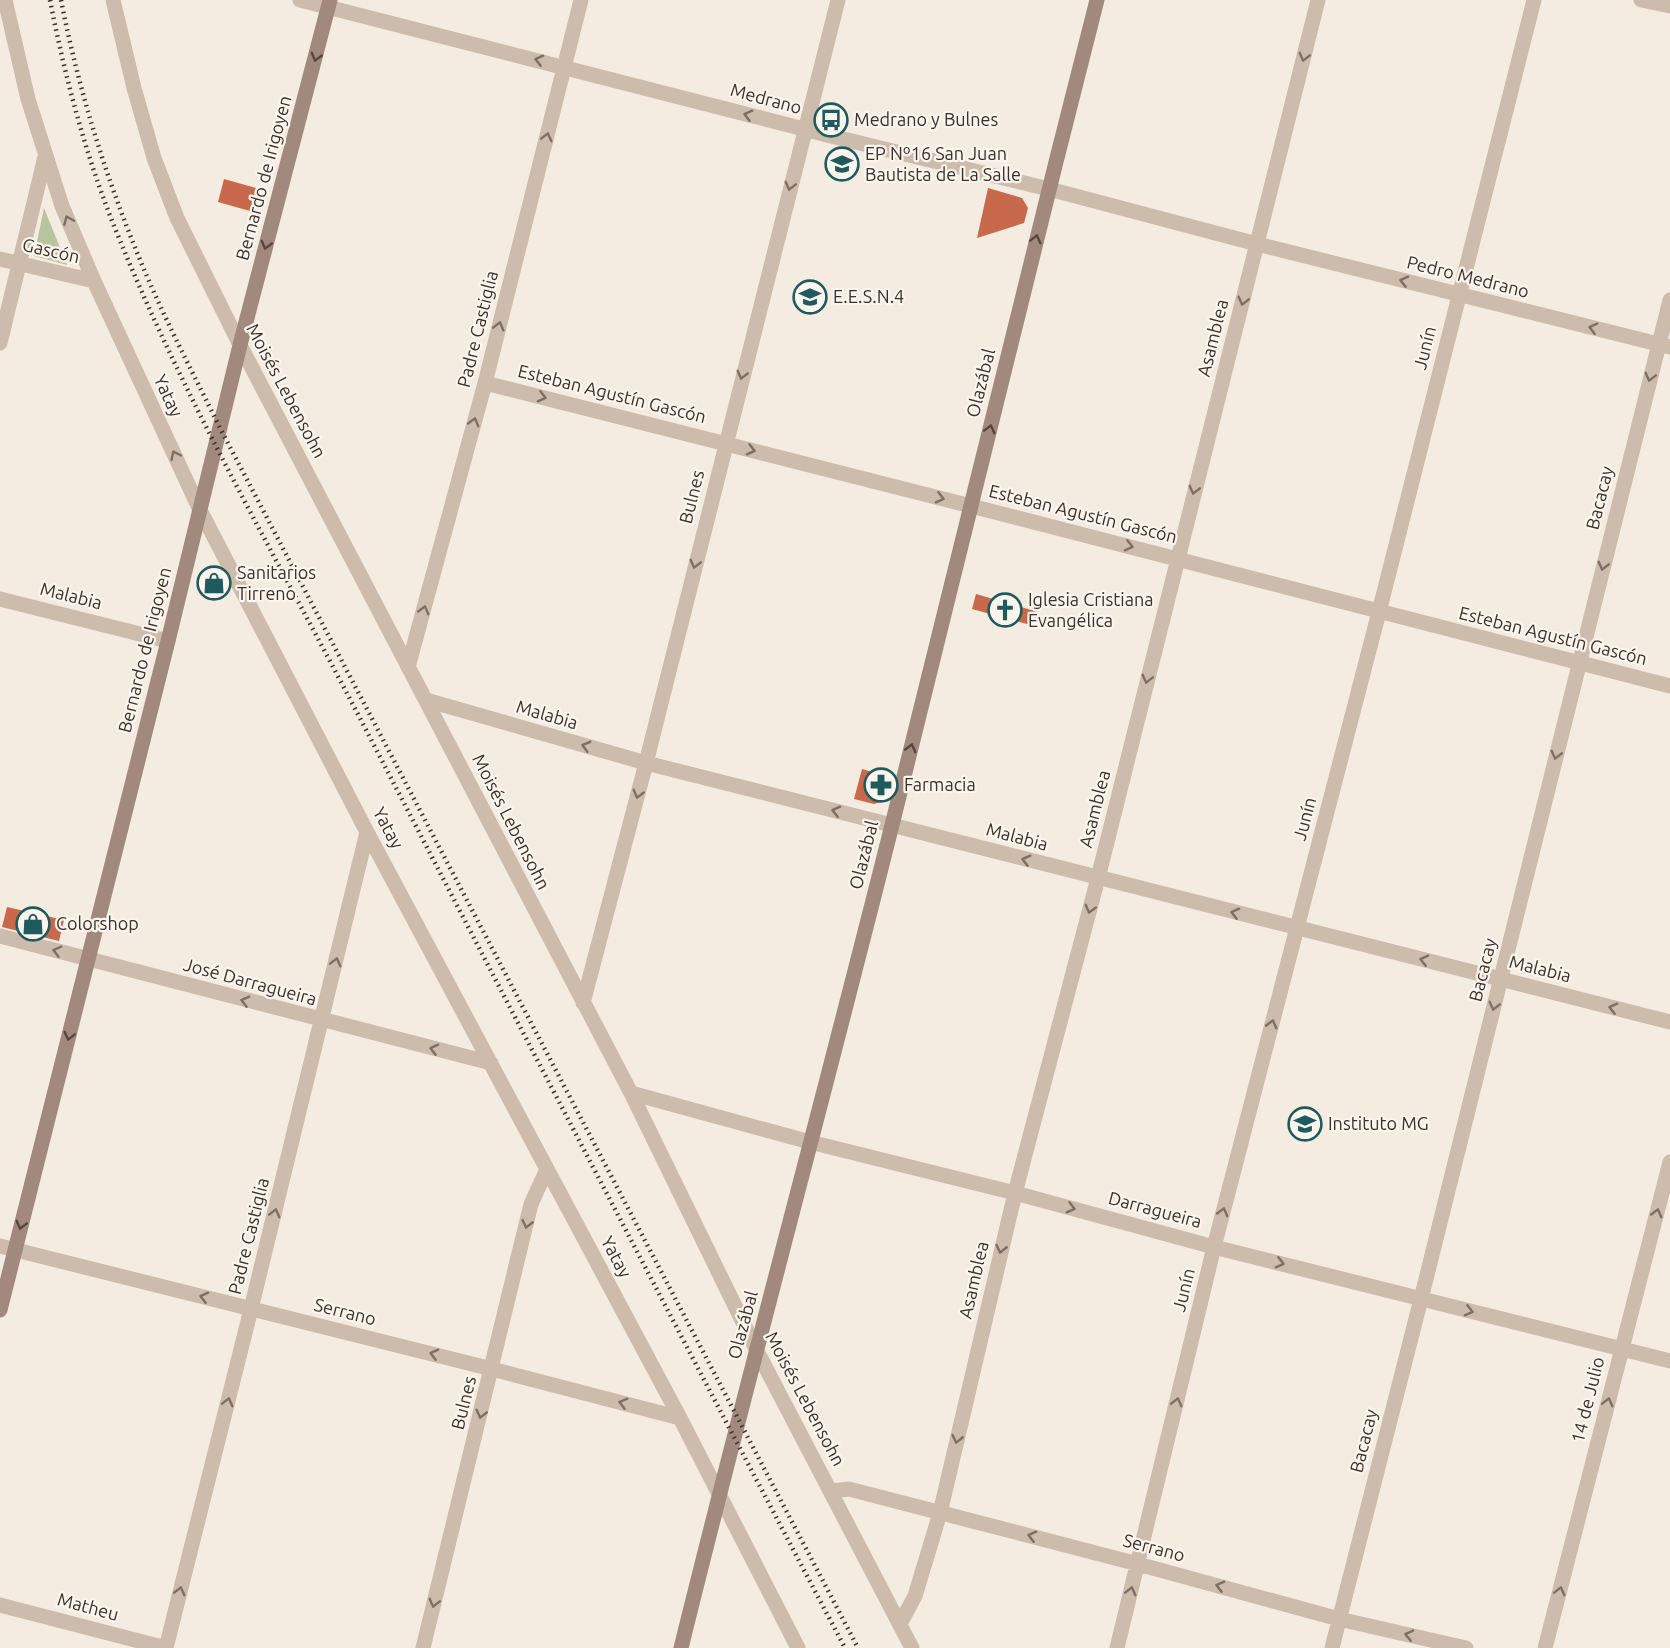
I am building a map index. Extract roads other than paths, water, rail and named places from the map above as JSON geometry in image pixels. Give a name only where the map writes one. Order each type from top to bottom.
[{"type":"street","name":"Yatay","points":[[5,0],[28,99],[62,206],[94,281],[199,508],[367,832],[680,1418],[798,1648]]},
{"type":"street","name":"Moisés Lebensohn","points":[[113,0],[154,158],[177,218],[240,345],[631,1093],[757,1351],[912,1648]]},
{"type":"street","name":"Medrano","points":[[300,0],[329,4],[564,67],[1049,189],[1257,244]]},
{"type":"street","name":"Padre Castiglia","points":[[408,667],[485,383],[580,0]]},
{"type":"street","name":"Bulnes","points":[[584,1003],[838,0]]},
{"type":"street","name":"Olazábal","points":[[681,1648],[892,825],[1098,0]]},
{"type":"street","name":"Asamblea","points":[[900,1624],[915,1596],[940,1513],[1015,1192],[1098,878],[1318,0]]},
{"type":"street","name":"Junín","points":[[1117,1648],[1214,1247],[1379,612],[1534,0]]},
{"type":"street","points":[[1641,0],[1670,6]]},
{"type":"street","name":"Bernardo de Irigoyen","points":[[0,1310],[7,1248],[88,959],[240,345],[329,4]]},
{"type":"street","points":[[0,343],[45,157]]},
{"type":"street","name":"Pedro Medrano","points":[[1257,244],[1664,345]]},
{"type":"street","name":"Gascón","points":[[0,259],[94,281]]},
{"type":"street","name":"Bacacay","points":[[1332,1648],[1579,663],[1664,345],[1670,300]]},
{"type":"street","name":"Esteban Agustín Gascón","points":[[485,383],[1670,686]]},
{"type":"street","name":"Malabia","points":[[0,599],[168,641]]},
{"type":"street","name":"Malabia","points":[[426,700],[646,763],[1670,1022]]},
{"type":"street","name":"Padre Castiglia","points":[[166,1648],[367,832]]},
{"type":"street","name":"José Darragueira","points":[[0,936],[491,1064]]},
{"type":"street","name":"Darragueira","points":[[631,1093],[810,1142],[1015,1192],[1214,1247],[1670,1361]]},
{"type":"street","name":"14 de Julio","points":[[1545,1648],[1670,1162]]},
{"type":"street","name":"Bulnes","points":[[423,1648],[531,1204],[547,1169]]},
{"type":"street","name":"Serrano","points":[[7,1248],[680,1418]]},
{"type":"street","name":"Serrano","points":[[832,1491],[849,1489],[1339,1619],[1466,1648]]},
{"type":"street","name":"Matheu","points":[[0,1605],[166,1648]]},
{"type":"railway","points":[[50,0],[61,54],[91,161],[136,279],[166,344],[229,472],[845,1648]]},
{"type":"railway","points":[[61,0],[85,102],[106,169],[143,267],[171,328],[220,428],[858,1648]]},
{"type":"place","name":"Medrano y Bulnes","points":[[831,120]]},
{"type":"place","name":"EP Nº16 San Juan Bautista de La Salle","points":[[842,164]]},
{"type":"place","name":"E.E.S.N.4","points":[[810,297]]},
{"type":"place","name":"Sanitarios Tirreno","points":[[214,583]]},
{"type":"place","name":"Iglesia Cristiana Evangélica","points":[[1005,610]]},
{"type":"place","name":"Farmacia","points":[[881,785]]},
{"type":"place","name":"Colorshop","points":[[33,924]]},
{"type":"place","name":"Instituto MG","points":[[1305,1124]]}]
